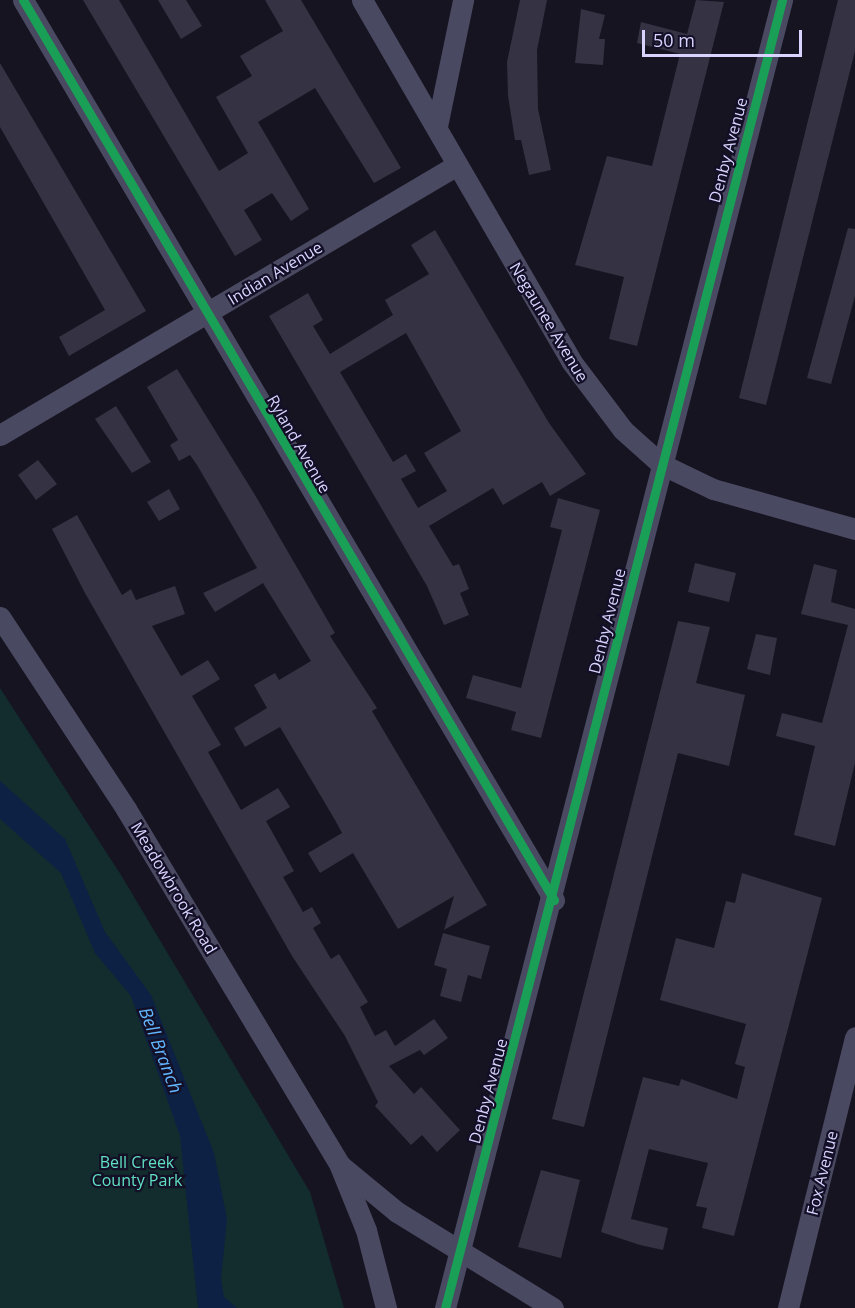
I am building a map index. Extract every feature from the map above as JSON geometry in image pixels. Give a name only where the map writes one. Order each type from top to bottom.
[{"type":"street","name":"Ryland Avenue","points":[[23,0],[205,314],[554,900]]},
{"type":"street","points":[[362,0],[437,126]]},
{"type":"street","points":[[437,126],[463,0]]},
{"type":"street","name":"Denby Avenue","points":[[462,1248],[554,900],[661,464],[783,0]]},
{"type":"street","name":"Negaunee Avenue","points":[[437,126],[457,165],[586,386],[623,430],[661,464],[768,508],[855,529]]},
{"type":"street","name":"Indian Avenue","points":[[0,435],[457,165]]},
{"type":"street","name":"Meadowbrook Road","points":[[0,617],[126,809],[340,1165],[366,1230],[386,1308]]},
{"type":"street","name":"Fox Avenue","points":[[788,1308],[855,1037]]},
{"type":"street","name":"Meadowbrook Road","points":[[340,1165],[396,1212],[462,1248],[553,1308]]},
{"type":"street","points":[[445,1308],[462,1248]]},
{"type":"green space","name":"Bell Creek County Park","points":[[0,688],[121,875],[310,1192],[344,1308],[0,1308]]},
{"type":"water","name":"Bell Branch","points":[[0,781],[65,839],[105,932],[151,995],[214,1153],[227,1219],[221,1279],[224,1297],[237,1308],[198,1308],[180,1136],[131,996],[95,953],[61,873],[0,819]]},
{"type":"building","points":[[83,0],[119,0],[219,171],[248,153],[216,97],[252,76],[240,56],[283,31],[265,0],[301,0],[401,168],[374,183],[315,88],[258,122],[309,209],[291,221],[272,193],[244,210],[262,240],[235,256]]},
{"type":"building","points":[[158,0],[186,0],[202,26],[181,39]]},
{"type":"building","points":[[520,0],[547,0],[537,50],[538,109],[551,170],[529,175],[521,140],[515,140],[508,96],[507,62]]},
{"type":"building","points":[[696,0],[724,2],[637,346],[609,339],[624,277],[575,265],[607,156],[652,166],[680,54],[637,43],[641,22],[687,34]]},
{"type":"building","points":[[838,0],[855,0],[855,51],[766,405],[739,398]]},
{"type":"building","points":[[581,9],[605,15],[599,39],[605,39],[603,65],[575,63]]},
{"type":"building","points":[[0,63],[146,311],[69,356],[59,337],[105,310],[0,127]]},
{"type":"building","points":[[848,228],[855,229],[855,296],[831,384],[807,378]]},
{"type":"building","points":[[435,230],[549,423],[586,474],[550,496],[542,482],[503,505],[493,488],[429,526],[453,566],[459,564],[469,589],[460,593],[469,615],[444,625],[427,586],[269,316],[308,293],[323,320],[313,326],[330,354],[393,315],[385,300],[429,274],[411,245]],"holes":[[[406,333],[461,431],[424,453],[447,491],[418,508],[401,479],[416,471],[406,454],[393,462],[340,372]]]},
{"type":"building","points":[[177,369],[255,495],[335,633],[330,636],[377,708],[372,711],[487,905],[444,930],[454,896],[398,929],[353,853],[320,873],[308,853],[342,833],[280,727],[245,747],[234,728],[267,708],[254,685],[275,673],[279,680],[311,661],[263,583],[215,612],[203,593],[257,568],[190,455],[179,461],[170,445],[178,440],[147,387]]},
{"type":"building","points":[[116,406],[151,462],[132,473],[95,419]]},
{"type":"building","points":[[38,460],[57,484],[36,500],[18,475]]},
{"type":"building","points":[[169,489],[180,509],[159,521],[147,502]]},
{"type":"building","points":[[558,498],[600,510],[541,738],[511,730],[516,712],[466,698],[473,675],[521,688],[562,530],[550,527]]},
{"type":"building","points":[[77,515],[122,595],[131,589],[136,600],[175,586],[185,614],[152,626],[181,676],[208,660],[220,679],[192,696],[221,745],[208,752],[241,810],[278,788],[290,807],[266,821],[294,871],[283,877],[303,912],[312,907],[321,923],[313,928],[331,959],[339,954],[368,1002],[360,1007],[375,1036],[386,1030],[395,1046],[434,1019],[448,1038],[424,1055],[420,1050],[389,1066],[414,1094],[421,1087],[460,1130],[437,1152],[422,1135],[411,1145],[375,1106],[378,1102],[345,1036],[292,956],[85,593],[52,529]]},
{"type":"building","points":[[695,563],[736,573],[729,602],[688,592]]},
{"type":"building","points":[[814,564],[837,570],[831,602],[855,609],[855,763],[835,846],[794,835],[815,746],[776,736],[782,713],[822,723],[848,625],[801,614]]},
{"type":"building","points":[[678,621],[710,627],[696,683],[745,695],[729,766],[678,753],[584,1127],[552,1119]]},
{"type":"building","points":[[756,634],[777,638],[770,675],[747,669]]},
{"type":"building","points":[[742,873],[822,898],[734,1236],[702,1228],[707,1208],[696,1206],[708,1163],[649,1149],[631,1219],[668,1228],[663,1250],[640,1245],[601,1232],[643,1077],[679,1086],[681,1079],[737,1099],[745,1067],[735,1064],[746,1024],[660,1000],[676,938],[714,948],[726,901],[735,903]]},
{"type":"building","points":[[443,933],[490,946],[481,979],[468,975],[461,1002],[440,996],[447,969],[434,965]]},
{"type":"building","points":[[541,1170],[580,1180],[561,1258],[518,1247]]},
{"type":"cycle path","points":[[23,0],[554,900]]},
{"type":"cycle path","points":[[445,1308],[782,0]]}]
